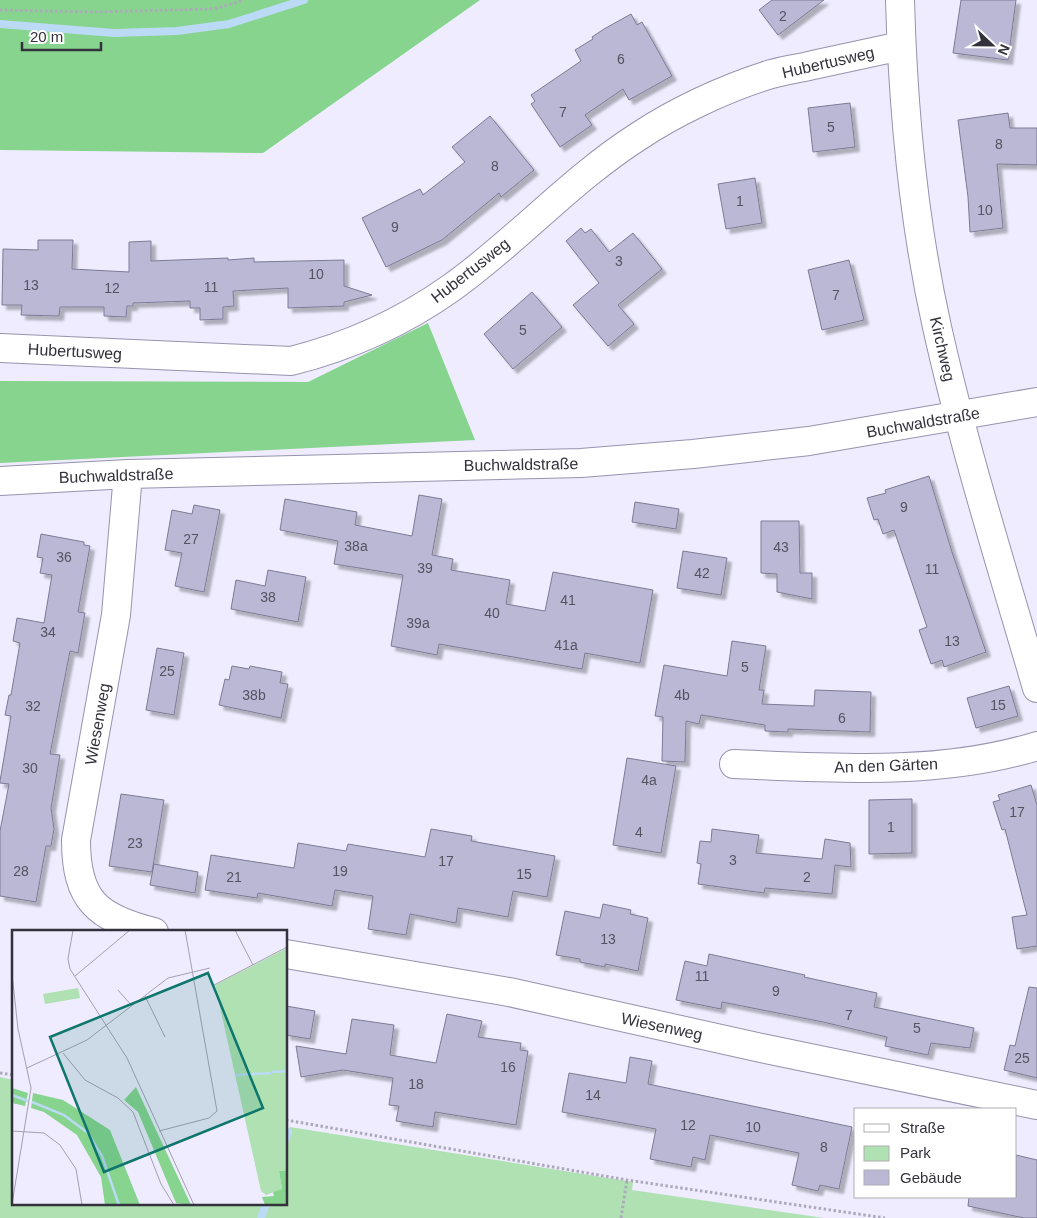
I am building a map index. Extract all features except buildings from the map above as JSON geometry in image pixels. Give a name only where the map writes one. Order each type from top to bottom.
[{"type":"street","name":"Kirchweg","points":[[900,0],[901,46],[911,161],[921,241],[936,326],[959,416],[1029,627],[1037,688]]},
{"type":"street","name":"Hubertusweg","points":[[0,348],[291,361],[324,353],[375,332],[424,306],[451,288],[584,175],[612,154],[663,122],[741,84],[767,76],[901,46]]},
{"type":"street","name":"Buchwaldstraße","points":[[0,481],[128,474],[581,463],[693,454],[809,441],[1037,402]]},
{"type":"street","name":"Wiesenweg","points":[[128,474],[116,615],[76,840],[76,861],[79,877],[87,896],[95,905],[121,921],[148,930]]},
{"type":"street","name":"An den Gärten","points":[[734,764],[866,768],[928,765],[975,760],[1037,746]]},
{"type":"street","name":"Wiesenweg","points":[[288,954],[509,992],[757,1047],[1037,1105]]},
{"type":"path","points":[[0,10],[93,12],[214,9],[244,0]]},
{"type":"path","points":[[288,1120],[627,1180],[886,1218]]},
{"type":"path","points":[[621,1218],[627,1180]]},
{"type":"green space","points":[[0,0],[480,0],[263,153],[0,150]]},
{"type":"green space","points":[[428,323],[475,440],[0,463],[0,381],[308,382]]},
{"type":"green space","points":[[0,1077],[12,1080],[12,1206],[264,1206],[260,1218],[0,1218]]},
{"type":"green space","points":[[290,1127],[633,1182],[632,1190],[824,1218],[262,1218],[265,1206],[288,1206],[288,1134]]},
{"type":"waterway","points":[[0,24],[114,33],[177,31],[229,24],[304,0]]},
{"type":"waterway","points":[[261,1218],[265,1206]]}]
